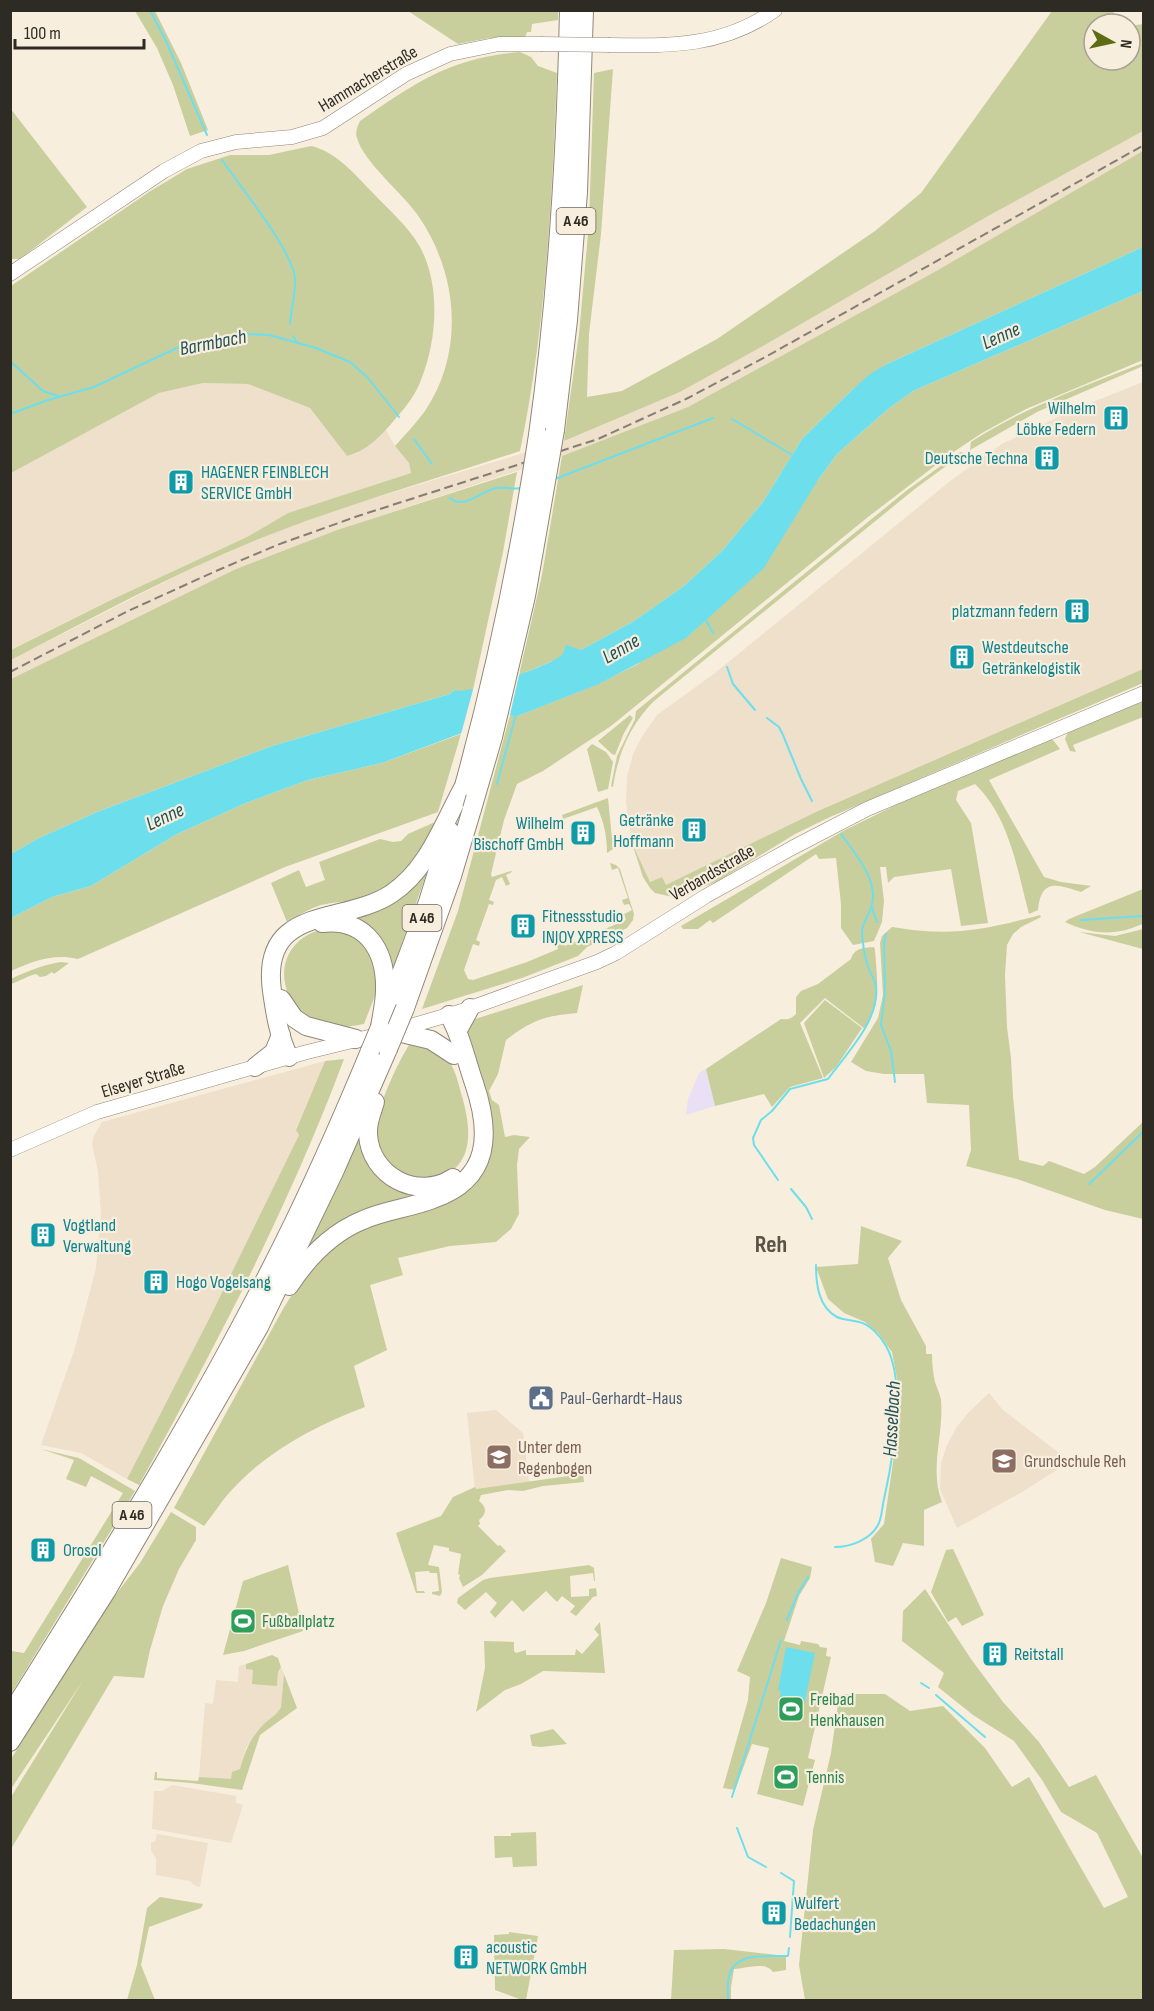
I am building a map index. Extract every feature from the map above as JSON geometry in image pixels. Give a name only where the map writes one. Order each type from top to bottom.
[{"type":"highway","name":"A 46","points":[[10,1742],[107,1590],[259,1327],[335,1170],[379,1050],[385,1021],[458,814],[493,737],[526,596],[547,432],[562,202],[569,10]]},
{"type":"highway","name":"A 46","points":[[10,1715],[103,1566],[193,1411],[252,1303],[333,1138],[379,1050],[405,1008],[452,876],[458,814],[547,432],[568,320],[578,192],[584,10]]},
{"type":"highway","points":[[289,1057],[281,1035],[270,975],[273,957],[283,939],[305,922],[369,905],[391,894],[414,874],[458,814]]},
{"type":"highway","points":[[289,1057],[293,1045],[292,1030],[281,999],[277,971],[282,953],[301,931],[331,922],[357,929],[368,937],[377,949],[383,964],[385,1021],[431,1040],[454,1055]]},
{"type":"highway","points":[[281,999],[294,1018],[306,1026],[356,1039]]},
{"type":"highway","points":[[379,1050],[368,1132],[377,1162],[388,1176],[397,1181],[417,1187],[445,1183],[458,1175],[467,1164],[476,1139],[475,1123],[464,1077],[447,1034],[453,1022],[470,1008]]},
{"type":"highway","points":[[259,1327],[299,1271],[317,1250],[339,1232],[361,1220],[386,1211],[419,1204],[448,1192],[460,1184],[476,1165],[484,1145],[485,1129],[477,1093],[453,1022]]},
{"type":"highway","points":[[255,1067],[274,1052],[281,1035]]},
{"type":"main road","name":"Hammacherstraße","points":[[10,274],[164,171],[201,151],[236,142],[292,137],[323,128],[406,74],[450,54],[499,44],[672,45],[703,42],[746,27],[775,10]]},
{"type":"main road","name":"Verbandsstraße","points":[[470,1008],[597,962],[616,953],[700,900],[867,809],[1143,693]]},
{"type":"main road","points":[[289,1057],[356,1039],[385,1021],[453,1022]]},
{"type":"main road","name":"Elseyer Straße","points":[[10,1150],[97,1112],[289,1057]]},
{"type":"shaded area","points":[[1143,131],[1143,152],[938,270],[688,407],[562,456],[337,530],[236,569],[11,679],[11,660],[198,565],[344,507],[564,441],[680,392],[990,215]]},
{"type":"shaded area","points":[[1143,382],[1143,669],[818,811],[666,886],[662,877],[650,882],[632,843],[626,803],[627,777],[633,754],[657,715],[715,673],[954,478],[1002,444],[1075,409]]},
{"type":"shaded area","points":[[203,383],[248,384],[310,408],[347,456],[356,454],[386,430],[409,463],[411,473],[288,513],[247,537],[113,599],[11,650],[11,473],[159,393]]},
{"type":"shaded area","name":"Hogo Vogelsang","points":[[325,1061],[296,1129],[299,1135],[127,1479],[81,1453],[41,1445],[75,1348],[96,1268],[101,1214],[98,1172],[92,1144],[102,1122]]},
{"type":"shaded area","points":[[706,1069],[715,1106],[686,1115],[688,1099],[699,1073]]},
{"type":"shaded area","name":"Grundschule Reh","points":[[989,1393],[1003,1410],[1067,1459],[1066,1464],[1022,1492],[957,1528],[940,1489],[941,1463],[956,1428]]},
{"type":"shaded area","name":"Unter dem Regenbogen","points":[[496,1410],[523,1433],[529,1482],[475,1489],[467,1413]]},
{"type":"shaded area","points":[[246,1664],[246,1669],[253,1670],[277,1686],[278,1672],[281,1667],[284,1674],[281,1707],[246,1748],[240,1769],[232,1780],[199,1777],[205,1703],[213,1704],[216,1680],[238,1682],[239,1666]]},
{"type":"shaded area","points":[[172,1785],[236,1796],[236,1803],[243,1805],[231,1843],[152,1829],[154,1791],[162,1791]]},
{"type":"shaded area","points":[[157,1834],[208,1843],[200,1887],[190,1881],[156,1875],[156,1858],[151,1850],[151,1842],[155,1842]]},
{"type":"green space","points":[[135,11],[155,11],[181,63],[208,130],[190,136],[173,85],[157,48]]},
{"type":"green space","points":[[408,11],[558,11],[558,20],[532,24],[531,32],[527,32],[525,38],[489,38],[458,44]]},
{"type":"green space","points":[[1052,11],[1113,11],[1082,12],[1082,72],[1142,72],[1143,24],[1143,131],[990,215],[680,392],[564,441],[579,334],[589,223],[594,73],[613,69],[601,234],[589,334],[587,397],[622,391],[717,339],[875,231],[921,193]]},
{"type":"green space","points":[[520,52],[531,57],[538,66],[557,73],[553,168],[542,310],[520,451],[269,535],[171,578],[11,660],[11,650],[113,599],[247,537],[288,513],[411,473],[409,463],[395,446],[425,411],[438,388],[451,339],[452,313],[449,288],[432,239],[412,208],[361,148],[356,134],[357,130],[360,121],[398,95],[435,74],[474,60]]},
{"type":"green space","points":[[10,108],[87,207],[20,259],[11,259]]},
{"type":"green space","points":[[311,146],[337,158],[359,178],[404,225],[420,247],[427,262],[434,296],[431,348],[414,395],[386,430],[368,446],[347,456],[310,408],[248,384],[203,383],[159,393],[11,473],[11,286],[149,192],[187,169],[230,155],[269,155]]},
{"type":"green space","points":[[1143,151],[1143,247],[887,364],[853,389],[802,439],[763,502],[722,551],[684,586],[634,621],[581,650],[574,649],[519,675],[542,575],[562,456],[688,407],[938,270]]},
{"type":"green space","points":[[1143,291],[1143,360],[1026,409],[982,433],[949,455],[868,517],[611,726],[543,771],[517,784],[504,820],[491,874],[492,877],[511,871],[506,875],[510,884],[506,886],[502,877],[496,880],[489,900],[494,902],[493,905],[489,904],[476,940],[480,942],[479,946],[473,944],[464,970],[468,979],[473,980],[527,962],[558,949],[557,945],[562,941],[565,946],[626,920],[624,914],[632,910],[629,904],[624,905],[622,900],[628,898],[618,868],[612,870],[610,863],[620,869],[634,914],[633,920],[627,928],[587,947],[578,956],[522,978],[422,1009],[458,911],[510,715],[515,717],[598,684],[638,664],[818,480],[837,454],[888,409],[913,391]]},
{"type":"green space","points":[[1143,363],[1143,366],[1037,412],[970,450],[971,442],[1012,419],[1055,398]]},
{"type":"green space","points":[[960,452],[964,453],[916,488],[654,701],[638,720],[626,741],[613,787],[611,786],[617,756],[635,719],[636,711],[906,491]]},
{"type":"green space","points":[[517,472],[503,552],[473,690],[458,692],[454,690],[450,694],[272,746],[97,812],[37,839],[11,854],[11,679],[236,569],[337,530]]},
{"type":"green space","points":[[1143,669],[1143,683],[830,817],[795,834],[718,881],[673,897],[655,893],[643,877],[632,843],[650,882],[662,877],[666,885],[818,811]]},
{"type":"green space","points":[[1143,702],[1143,717],[1073,745],[1076,752],[1070,751],[1065,739],[1068,732],[1123,708]]},
{"type":"green space","points":[[630,715],[633,718],[615,755],[612,754],[598,741]]},
{"type":"green space","points":[[461,734],[438,812],[285,867],[78,959],[60,957],[35,961],[11,971],[11,918],[52,897],[91,886],[177,834],[246,803],[308,780],[382,763]]},
{"type":"green space","points":[[1046,740],[1053,740],[1060,749],[989,780],[1044,877],[1091,886],[1081,892],[1058,886],[1047,888],[1040,900],[1038,910],[1029,914],[1016,862],[1004,828],[997,812],[975,784],[958,791],[956,800],[971,823],[988,923],[961,926],[951,869],[894,877],[888,883],[886,867],[880,867],[884,901],[882,922],[874,941],[853,945],[841,928],[836,858],[819,859],[816,854],[713,923],[710,920],[698,929],[683,929],[681,926],[845,830],[898,804]]},
{"type":"green space","points":[[592,744],[606,752],[613,762],[608,789],[598,792],[587,749]]},
{"type":"green space","points":[[608,798],[613,849],[607,853],[605,829],[597,807],[563,819],[562,815]]},
{"type":"green space","points":[[435,822],[422,847],[405,870],[384,888],[358,899],[321,905],[287,922],[271,883],[299,870],[306,887],[325,880],[319,862],[380,839],[401,841],[408,834]]},
{"type":"green space","points":[[434,852],[388,983],[387,964],[336,917],[363,911]]},
{"type":"green space","points":[[1143,889],[1143,924],[1114,932],[1099,932],[1065,922],[1069,919]]},
{"type":"green space","points":[[1040,915],[1041,917],[1021,927],[1013,934],[1007,945],[1005,975],[1007,1027],[1019,1160],[1043,1166],[1049,1161],[1084,1174],[1095,1167],[1143,1122],[1143,1219],[1105,1210],[1017,1179],[966,1166],[971,1150],[969,1105],[927,1103],[924,1074],[884,1074],[866,1071],[851,1062],[878,1018],[883,995],[880,943],[882,936],[892,927],[950,932],[1002,925]]},
{"type":"green space","points":[[323,929],[349,932],[370,950],[378,971],[376,993],[364,1024],[335,1028],[323,1027],[303,1015],[292,1003],[284,974],[287,959],[294,946],[306,936]]},
{"type":"green space","points":[[1143,929],[1143,949],[1079,932],[1115,936]]},
{"type":"green space","points":[[874,947],[876,1000],[865,1029],[825,998],[800,1023],[823,1078],[790,1087],[772,1107],[764,1094],[715,1106],[706,1069],[781,1019],[793,1017],[796,1014],[796,997],[801,991],[818,984],[851,959],[857,951]]},
{"type":"green space","points":[[61,962],[69,963],[54,974],[52,972],[40,977],[36,974],[11,984],[11,979],[23,973]]},
{"type":"green space","points":[[583,985],[577,1013],[539,1020],[506,1040],[498,1074],[489,1091],[492,1100],[499,1105],[505,1137],[514,1135],[530,1137],[519,1149],[517,1165],[519,1214],[511,1229],[496,1242],[450,1246],[398,1258],[403,1275],[370,1285],[387,1350],[354,1366],[365,1407],[309,1432],[258,1465],[226,1497],[204,1526],[174,1508],[283,1309],[300,1283],[320,1259],[357,1231],[384,1220],[437,1207],[461,1196],[475,1182],[481,1172],[464,1036],[472,1020]]},
{"type":"green space","points":[[825,1000],[862,1028],[836,1067],[824,1078],[804,1023]]},
{"type":"green space","points":[[409,1045],[429,1048],[439,1052],[447,1059],[456,1075],[467,1119],[467,1144],[464,1155],[449,1173],[431,1180],[398,1175],[378,1150],[375,1140],[379,1112],[384,1097]]},
{"type":"green space","points":[[344,1059],[323,1114],[275,1222],[195,1381],[139,1485],[127,1479],[299,1135],[296,1130],[325,1061]]},
{"type":"green space","points":[[365,1126],[367,1152],[432,1191],[401,1204],[300,1265]]},
{"type":"green space","points":[[861,1226],[902,1241],[888,1258],[901,1300],[926,1346],[926,1354],[932,1354],[934,1379],[941,1400],[937,1477],[942,1502],[924,1510],[924,1546],[903,1543],[893,1566],[875,1562],[871,1539],[884,1524],[897,1435],[899,1389],[892,1352],[878,1333],[865,1322],[844,1313],[828,1299],[816,1267],[858,1264]]},
{"type":"green space","points":[[41,1449],[79,1458],[135,1491],[11,1694],[11,1651],[24,1653],[123,1493],[91,1476],[86,1487],[66,1479],[74,1460]]},
{"type":"green space","points":[[583,1474],[584,1482],[481,1495],[479,1501],[485,1510],[478,1526],[506,1551],[482,1575],[463,1587],[458,1574],[461,1554],[449,1551],[449,1548],[434,1545],[428,1565],[439,1567],[442,1592],[440,1596],[432,1594],[432,1592],[439,1591],[437,1573],[429,1571],[415,1572],[417,1591],[425,1593],[416,1593],[396,1533],[441,1516],[453,1497],[475,1487],[476,1489]]},
{"type":"green space","points":[[171,1512],[196,1527],[196,1540],[179,1569],[163,1606],[144,1678],[114,1676],[11,1849],[11,1797],[84,1679],[11,1789],[11,1759],[107,1606],[140,1563]]},
{"type":"green space","points":[[953,1549],[984,1615],[962,1626],[956,1617],[948,1622],[931,1592],[946,1550]]},
{"type":"green space","points":[[781,1558],[812,1567],[810,1578],[799,1596],[784,1641],[800,1645],[801,1641],[818,1644],[820,1647],[827,1648],[826,1656],[831,1657],[808,1758],[815,1760],[803,1806],[757,1794],[769,1748],[752,1744],[735,1790],[723,1788],[748,1700],[750,1677],[737,1671],[766,1603]]},
{"type":"green space","points":[[288,1565],[303,1631],[244,1651],[223,1655],[243,1581]]},
{"type":"green space","points":[[589,1565],[594,1568],[595,1581],[593,1573],[570,1576],[571,1597],[589,1596],[589,1589],[596,1588],[597,1596],[593,1597],[576,1616],[570,1612],[575,1606],[562,1596],[557,1602],[546,1591],[523,1612],[512,1600],[495,1618],[490,1612],[497,1603],[486,1592],[465,1610],[457,1603],[458,1598],[483,1580]]},
{"type":"green space","points":[[925,1589],[971,1659],[1003,1702],[1039,1742],[1069,1787],[1096,1775],[1143,1858],[1143,2000],[805,2000],[799,1965],[813,1830],[831,1753],[838,1704],[842,1694],[885,1694],[910,1711],[943,1706],[985,1748],[1012,1787],[1029,1777],[1104,1908],[1128,1897],[1097,1833],[1061,1812],[1042,1780],[1014,1741],[973,1715],[938,1687],[944,1673],[902,1641],[903,1611]]},
{"type":"green space","points":[[600,1622],[605,1673],[543,1671],[505,1690],[476,1712],[485,1668],[484,1641],[514,1642],[514,1651],[516,1653],[526,1650],[526,1655],[575,1655],[576,1649],[582,1654],[599,1635],[594,1629]]},
{"type":"green space","points":[[272,1655],[278,1658],[281,1667],[278,1672],[277,1686],[252,1684],[253,1670],[246,1669],[246,1664]]},
{"type":"green space","points":[[284,1674],[297,1708],[260,1735],[242,1790],[154,1780],[155,1772],[157,1772],[157,1778],[198,1781],[199,1777],[231,1779],[232,1772],[240,1769],[255,1735],[281,1707]]},
{"type":"green space","points":[[553,1729],[567,1744],[532,1746],[530,1735]]},
{"type":"green space","points":[[536,1832],[537,1866],[513,1867],[512,1857],[495,1858],[494,1836]]},
{"type":"green space","points":[[160,1897],[203,1904],[201,1908],[149,1927],[141,1965],[155,2000],[127,2000],[137,1965],[147,1908]]},
{"type":"green space","points":[[509,1932],[538,1936],[526,2000],[495,1990],[494,1935],[509,1934]]},
{"type":"green space","points":[[724,1949],[786,1956],[786,1970],[773,1972],[761,1966],[734,1969],[731,2000],[671,2000],[674,1950]]},
{"type":"water","name":"Lenne","points":[[1143,247],[1143,291],[913,391],[888,409],[837,454],[818,480],[764,568],[686,638],[599,684],[515,717],[510,715],[382,763],[308,780],[246,803],[177,834],[91,886],[52,897],[11,918],[11,854],[37,839],[97,812],[272,746],[450,694],[454,690],[474,689],[524,673],[559,657],[566,645],[581,650],[634,621],[684,586],[722,551],[763,502],[802,439],[870,374],[887,364]]},
{"type":"water","points":[[786,1647],[815,1653],[802,1715],[777,1710],[781,1691],[778,1690]]},
{"type":"pier","points":[[520,671],[509,719],[460,738],[474,686]]},
{"type":"waterway","points":[[150,10],[207,135]]},
{"type":"waterway","points":[[222,160],[275,235],[292,266],[295,283],[290,324]]},
{"type":"waterway","name":"Barmbach","points":[[10,414],[94,387],[181,346],[245,334],[269,335],[316,348],[350,362],[368,378],[399,417]]},
{"type":"waterway","name":"Barmbach","points":[[293,336],[297,343]]},
{"type":"waterway","points":[[10,361],[43,391],[58,396]]},
{"type":"waterway","name":"Barmbach","points":[[555,479],[713,418]]},
{"type":"waterway","name":"Barmbach","points":[[732,419],[794,456]]},
{"type":"waterway","name":"Barmbach","points":[[414,439],[432,464]]},
{"type":"waterway","name":"Barmbach","points":[[450,498],[461,502],[496,488],[521,488]]},
{"type":"waterway","name":"Hasselbach","points":[[706,620],[713,633]]},
{"type":"waterway","name":"Hasselbach","points":[[727,667],[733,684],[755,710]]},
{"type":"waterway","points":[[497,784],[516,714]]},
{"type":"waterway","name":"Hasselbach","points":[[767,718],[779,727],[812,801]]},
{"type":"waterway","name":"Hasselbach","points":[[778,1180],[754,1145],[753,1138],[761,1120],[772,1111],[790,1089],[828,1079],[860,1036],[873,1012],[876,999],[876,987],[866,959],[862,934],[871,908],[872,888],[865,869],[841,834]]},
{"type":"waterway","points":[[872,908],[877,922]]},
{"type":"waterway","points":[[1081,920],[1143,916]]},
{"type":"waterway","points":[[886,934],[884,943],[885,992],[881,1025],[891,1051],[895,1082]]},
{"type":"waterway","points":[[1089,1184],[1144,1131]]},
{"type":"waterway","name":"Hasselbach","points":[[791,1189],[806,1207],[812,1219]]},
{"type":"waterway","name":"Hasselbach","points":[[816,1265],[819,1294],[826,1307],[837,1317],[863,1323],[875,1331],[886,1346],[896,1380],[894,1442],[879,1522],[865,1539],[847,1546],[835,1547]]},
{"type":"waterway","name":"Hasselbach","points":[[787,1620],[798,1593],[808,1577]]},
{"type":"waterway","name":"Hasselbach","points":[[732,1797],[781,1640]]},
{"type":"waterway","points":[[921,1683],[929,1688]]},
{"type":"waterway","points":[[936,1695],[985,1737]]},
{"type":"waterway","name":"Hasselbach","points":[[737,1828],[748,1857],[766,1867]]},
{"type":"waterway","name":"Hasselbach","points":[[781,1873],[794,1881],[790,1937]]},
{"type":"waterway","name":"Hasselbach","points":[[728,2000],[729,1976],[732,1968],[738,1962],[753,1957],[788,1956],[789,1948]]},
{"type":"railway","points":[[10,672],[128,611],[277,545],[358,516],[598,439],[686,399],[1144,145]]},
{"type":"place","name":"Wilhelm Löbke Federn","points":[[1116,418]]},
{"type":"place","name":"Deutsche Techna","points":[[1047,458]]},
{"type":"place","name":"HAGENER FEINBLECH SERVICE GmbH","points":[[181,482]]},
{"type":"place","name":"platzmann federn","points":[[1077,611]]},
{"type":"place","name":"Westdeutsche Getränkelogistik","points":[[962,657]]},
{"type":"place","name":"Getränke Hoffmann","points":[[694,830]]},
{"type":"place","name":"Wilhelm Bischoff GmbH","points":[[583,833]]},
{"type":"place","name":"Fitnessstudio INJOY XPRESS","points":[[523,926]]},
{"type":"place","name":"Vogtland Verwaltung","points":[[43,1235]]},
{"type":"place","name":"Hogo Vogelsang","points":[[156,1282]]},
{"type":"place","name":"Paul-Gerhardt-Haus","points":[[541,1398]]},
{"type":"place","name":"Unter dem Regenbogen","points":[[499,1457]]},
{"type":"place","name":"Grundschule Reh","points":[[1004,1461]]},
{"type":"place","name":"Orosol","points":[[43,1550]]},
{"type":"place","name":"Fußballplatz","points":[[243,1621]]},
{"type":"place","name":"Reitstall","points":[[995,1654]]},
{"type":"place","name":"Freibad Henkhausen","points":[[791,1709]]},
{"type":"place","name":"Tennis","points":[[786,1777]]},
{"type":"place","name":"Wulfert Bedachungen","points":[[774,1913]]},
{"type":"place","name":"acoustic NETWORK GmbH","points":[[466,1957]]},
{"type":"district","name":"Reh","points":[[771,1244]]}]
